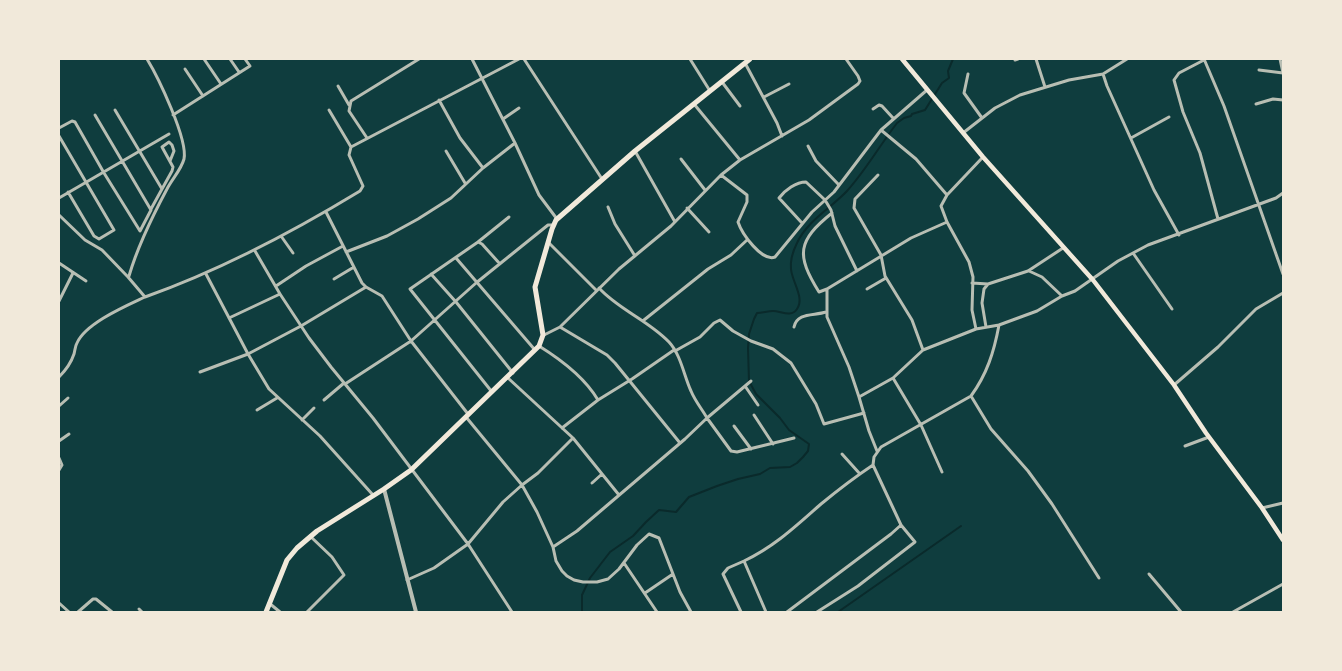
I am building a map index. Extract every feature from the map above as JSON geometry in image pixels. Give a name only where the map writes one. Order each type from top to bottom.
[{"type":"main road","points":[[902,59],[983,157],[1093,280],[1174,385],[1208,437],[1262,508],[1283,540]]},
{"type":"main road","points":[[266,612],[287,560],[316,530],[384,489],[411,470],[539,346],[543,335],[535,287],[555,222],[635,151],[748,61]]},
{"type":"street","points":[[128,277],[145,232],[170,184],[182,166],[184,157],[184,149],[174,115],[159,78],[147,59]]},
{"type":"street","points":[[204,59],[221,84]]},
{"type":"street","points":[[230,59],[239,72]]},
{"type":"street","points":[[174,115],[250,66],[245,59]]},
{"type":"street","points":[[349,105],[352,99],[419,59]]},
{"type":"street","points":[[324,400],[344,383],[411,341],[476,283],[548,225],[555,222],[539,195],[472,59]]},
{"type":"street","points":[[351,147],[519,59]]},
{"type":"street","points":[[524,59],[602,179]]},
{"type":"street","points":[[690,59],[710,91]]},
{"type":"street","points":[[543,335],[560,327],[598,289],[675,222],[721,175],[740,160],[810,120],[858,84],[860,79],[846,59]]},
{"type":"street","points":[[1036,59],[1045,87]]},
{"type":"street","points":[[963,133],[995,108],[1020,95],[1069,80],[1103,74],[1127,59]]},
{"type":"street","points":[[1218,219],[1200,153],[1183,112],[1174,80],[1179,73],[1204,59],[1224,106],[1283,274]]},
{"type":"street","points":[[1259,70],[1283,73],[1280,59]]},
{"type":"street","points":[[748,61],[782,136]]},
{"type":"street","points":[[185,69],[203,96]]},
{"type":"street","points":[[968,74],[964,93],[982,118]]},
{"type":"street","points":[[1103,74],[1154,190],[1180,235]]},
{"type":"street","points":[[722,81],[740,106]]},
{"type":"street","points":[[764,97],[789,84]]},
{"type":"street","points":[[338,86],[349,105],[350,112],[367,138]]},
{"type":"street","points":[[721,175],[746,195],[747,202],[739,216],[738,222],[747,240],[767,258],[772,259],[782,251],[802,223],[839,186],[884,132],[893,118],[928,91]]},
{"type":"street","points":[[1256,104],[1273,99],[1283,100]]},
{"type":"street","points":[[439,100],[460,138],[483,168]]},
{"type":"street","points":[[694,104],[740,160]]},
{"type":"street","points":[[873,109],[879,105],[882,106],[893,118]]},
{"type":"street","points":[[503,119],[519,108]]},
{"type":"street","points":[[115,110],[162,188]]},
{"type":"street","points":[[59,377],[65,371],[74,355],[77,342],[88,330],[108,315],[145,297],[206,274],[255,251],[360,191],[362,186],[349,155],[351,147],[329,110]]},
{"type":"street","points":[[95,116],[151,210]]},
{"type":"street","points":[[1131,138],[1169,117]]},
{"type":"street","points":[[59,128],[72,121],[75,122],[139,231],[143,228],[172,171],[170,161],[162,147],[169,142],[174,150],[170,161]]},
{"type":"street","points":[[884,132],[916,159],[947,195]]},
{"type":"street","points":[[59,198],[170,134]]},
{"type":"street","points":[[59,136],[114,230],[99,239],[94,236],[68,192]]},
{"type":"street","points":[[346,252],[387,236],[451,198],[483,168],[515,143]]},
{"type":"street","points":[[808,146],[816,161],[839,186]]},
{"type":"street","points":[[446,151],[466,183]]},
{"type":"street","points":[[635,151],[675,222]]},
{"type":"street","points":[[976,329],[972,310],[972,283],[969,262],[947,222],[942,206],[947,195],[983,157]]},
{"type":"street","points":[[682,159],[705,190]]},
{"type":"street","points":[[878,175],[855,199],[854,208],[881,255],[886,278],[912,320],[923,350]]},
{"type":"street","points":[[802,223],[780,200],[780,196],[795,185],[804,182],[828,205],[857,270]]},
{"type":"street","points":[[859,398],[893,378],[923,350],[976,329],[999,325],[1037,311],[1062,296],[1075,292],[1118,261],[1133,253],[1276,198],[1283,193]]},
{"type":"street","points":[[608,207],[635,256]]},
{"type":"street","points":[[687,208],[710,232]]},
{"type":"street","points":[[326,212],[366,287],[382,296],[411,341],[493,452],[522,485],[553,547],[562,571],[574,580],[583,582],[592,583],[608,578],[624,563],[648,534],[654,535],[659,538],[691,612]]},
{"type":"street","points":[[832,212],[812,232],[804,243],[802,252],[812,280],[819,292],[911,238],[947,222]]},
{"type":"street","points":[[59,214],[85,240],[102,250],[145,297]]},
{"type":"street","points":[[493,392],[410,289],[478,242],[509,217]]},
{"type":"street","points":[[281,236],[293,253]]},
{"type":"street","points":[[644,320],[708,269],[731,255],[747,240]]},
{"type":"street","points":[[478,242],[500,264]]},
{"type":"street","points":[[549,243],[598,289],[616,304],[644,320],[669,343],[674,350],[692,394],[731,451],[738,452],[794,438]]},
{"type":"street","points":[[276,286],[306,266],[343,246]]},
{"type":"street","points":[[972,283],[988,284],[1028,271],[1063,248]]},
{"type":"street","points":[[255,251],[301,326],[468,544],[512,612]]},
{"type":"street","points":[[1133,253],[1172,309]]},
{"type":"street","points":[[456,258],[535,351]]},
{"type":"street","points":[[59,263],[86,282]]},
{"type":"street","points":[[334,279],[354,267]]},
{"type":"street","points":[[1028,271],[1042,277],[1062,296]]},
{"type":"street","points":[[59,301],[73,273]]},
{"type":"street","points":[[206,274],[263,381],[277,398],[347,464],[373,495]]},
{"type":"street","points":[[431,274],[513,373]]},
{"type":"street","points":[[867,289],[886,278]]},
{"type":"street","points":[[986,327],[982,303],[984,289],[988,284]]},
{"type":"street","points":[[200,372],[248,354],[301,326],[366,287]]},
{"type":"street","points":[[827,289],[826,312],[849,367],[877,451]]},
{"type":"street","points":[[1174,385],[1218,347],[1256,309],[1283,293]]},
{"type":"street","points":[[229,318],[280,294]]},
{"type":"street","points":[[794,327],[797,319],[801,316],[826,312]]},
{"type":"street","points":[[562,428],[598,400],[674,350],[700,337],[714,323],[720,320],[733,331],[751,341],[773,348],[785,356],[795,367],[816,404],[824,424],[864,413]]},
{"type":"street","points":[[741,612],[724,574],[728,568],[760,553],[791,532],[822,503],[873,465],[877,451],[881,447],[971,396],[981,383],[988,367],[995,348],[999,325]]},
{"type":"street","points":[[560,327],[607,355],[630,380],[680,444]]},
{"type":"street","points":[[539,346],[552,354],[582,380],[598,400]]},
{"type":"street","points":[[508,378],[573,438],[619,495]]},
{"type":"street","points":[[893,378],[920,425],[942,472]]},
{"type":"street","points":[[553,547],[577,531],[751,381]]},
{"type":"street","points":[[745,386],[758,405]]},
{"type":"street","points":[[971,396],[991,429],[1028,472],[1052,504],[1099,578]]},
{"type":"street","points":[[59,406],[68,398]]},
{"type":"street","points":[[257,410],[277,398]]},
{"type":"street","points":[[302,420],[314,408]]},
{"type":"street","points":[[754,415],[774,444]]},
{"type":"street","points":[[734,426],[751,449]]},
{"type":"street","points":[[59,441],[69,434]]},
{"type":"street","points":[[1185,446],[1208,437]]},
{"type":"street","points":[[407,580],[434,568],[468,544],[503,502],[538,473],[573,438]]},
{"type":"street","points":[[842,454],[860,474]]},
{"type":"street","points":[[59,458],[62,465],[59,470]]},
{"type":"street","points":[[817,612],[866,580],[915,542],[901,525],[873,465]]},
{"type":"street","points":[[592,483],[602,474]]},
{"type":"street","points":[[384,489],[416,612]]},
{"type":"street","points":[[1262,508],[1283,503]]},
{"type":"street","points":[[787,612],[901,525]]},
{"type":"street","points":[[308,612],[344,575],[332,557],[310,536]]},
{"type":"street","points":[[744,561],[766,612]]},
{"type":"street","points":[[624,563],[657,612]]},
{"type":"street","points":[[645,593],[673,574]]},
{"type":"street","points":[[1149,574],[1182,612]]},
{"type":"street","points":[[1232,612],[1283,584]]},
{"type":"street","points":[[78,612],[93,599],[96,599],[112,612]]},
{"type":"street","points":[[269,602],[280,612]]},
{"type":"street","points":[[59,603],[69,612]]},
{"type":"waterway","points":[[582,612],[582,595],[590,578],[610,552],[633,536],[659,510],[676,512],[689,497],[738,479],[760,474],[770,468],[790,467],[797,463],[808,451],[809,444],[789,430],[756,394],[749,381],[749,334],[754,319],[757,313],[773,311],[789,314],[795,312],[800,300],[792,274],[791,262],[794,249],[801,235],[813,221],[854,183],[897,123],[912,114],[925,110],[942,83],[949,78],[948,71],[953,59]]},
{"type":"waterway","points":[[838,612],[961,526]]}]
